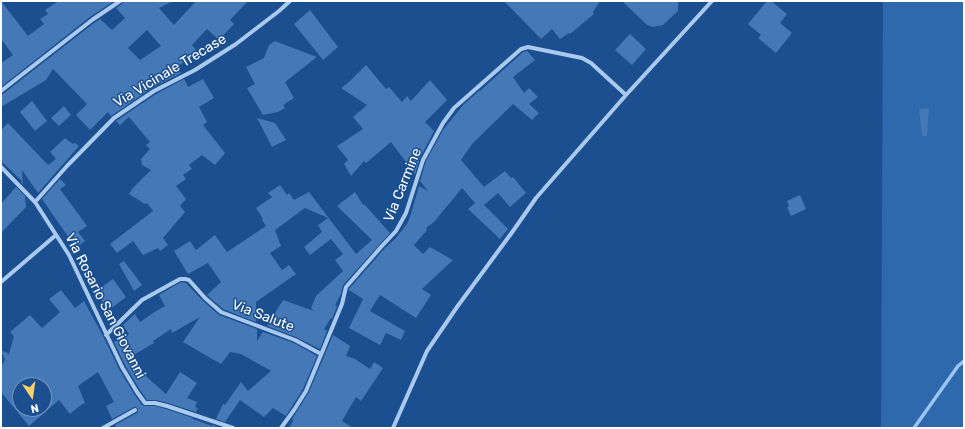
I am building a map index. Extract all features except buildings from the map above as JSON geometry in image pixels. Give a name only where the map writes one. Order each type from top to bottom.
[{"type":"street","points":[[1,91],[92,20],[120,1]]},
{"type":"street","name":"Via Vicinale Trecase","points":[[35,202],[67,166],[114,118],[154,91],[195,70],[236,44],[290,1]]},
{"type":"street","points":[[393,428],[427,351],[456,307],[536,198],[626,95],[712,1]]},
{"type":"street","name":"Via Carmine","points":[[281,428],[306,391],[342,304],[346,287],[380,247],[396,231],[406,213],[423,160],[443,123],[454,108],[521,49],[528,47],[582,58],[591,62],[626,95]]},
{"type":"street","name":"Via Rosario San Giovanni","points":[[1,167],[35,202],[69,255],[122,367],[145,403],[155,403],[167,406],[233,428]]},
{"type":"street","points":[[1,282],[56,235]]},
{"type":"street","name":"Via Salute","points":[[106,335],[142,300],[180,279],[185,279],[189,280],[205,298],[221,312],[295,340],[321,354]]},
{"type":"street","points":[[104,428],[134,410]]},
{"type":"shaded area","points":[[883,1],[964,1],[964,428],[881,428]]},
{"type":"waterway","points":[[914,428],[958,366],[964,361]]}]
